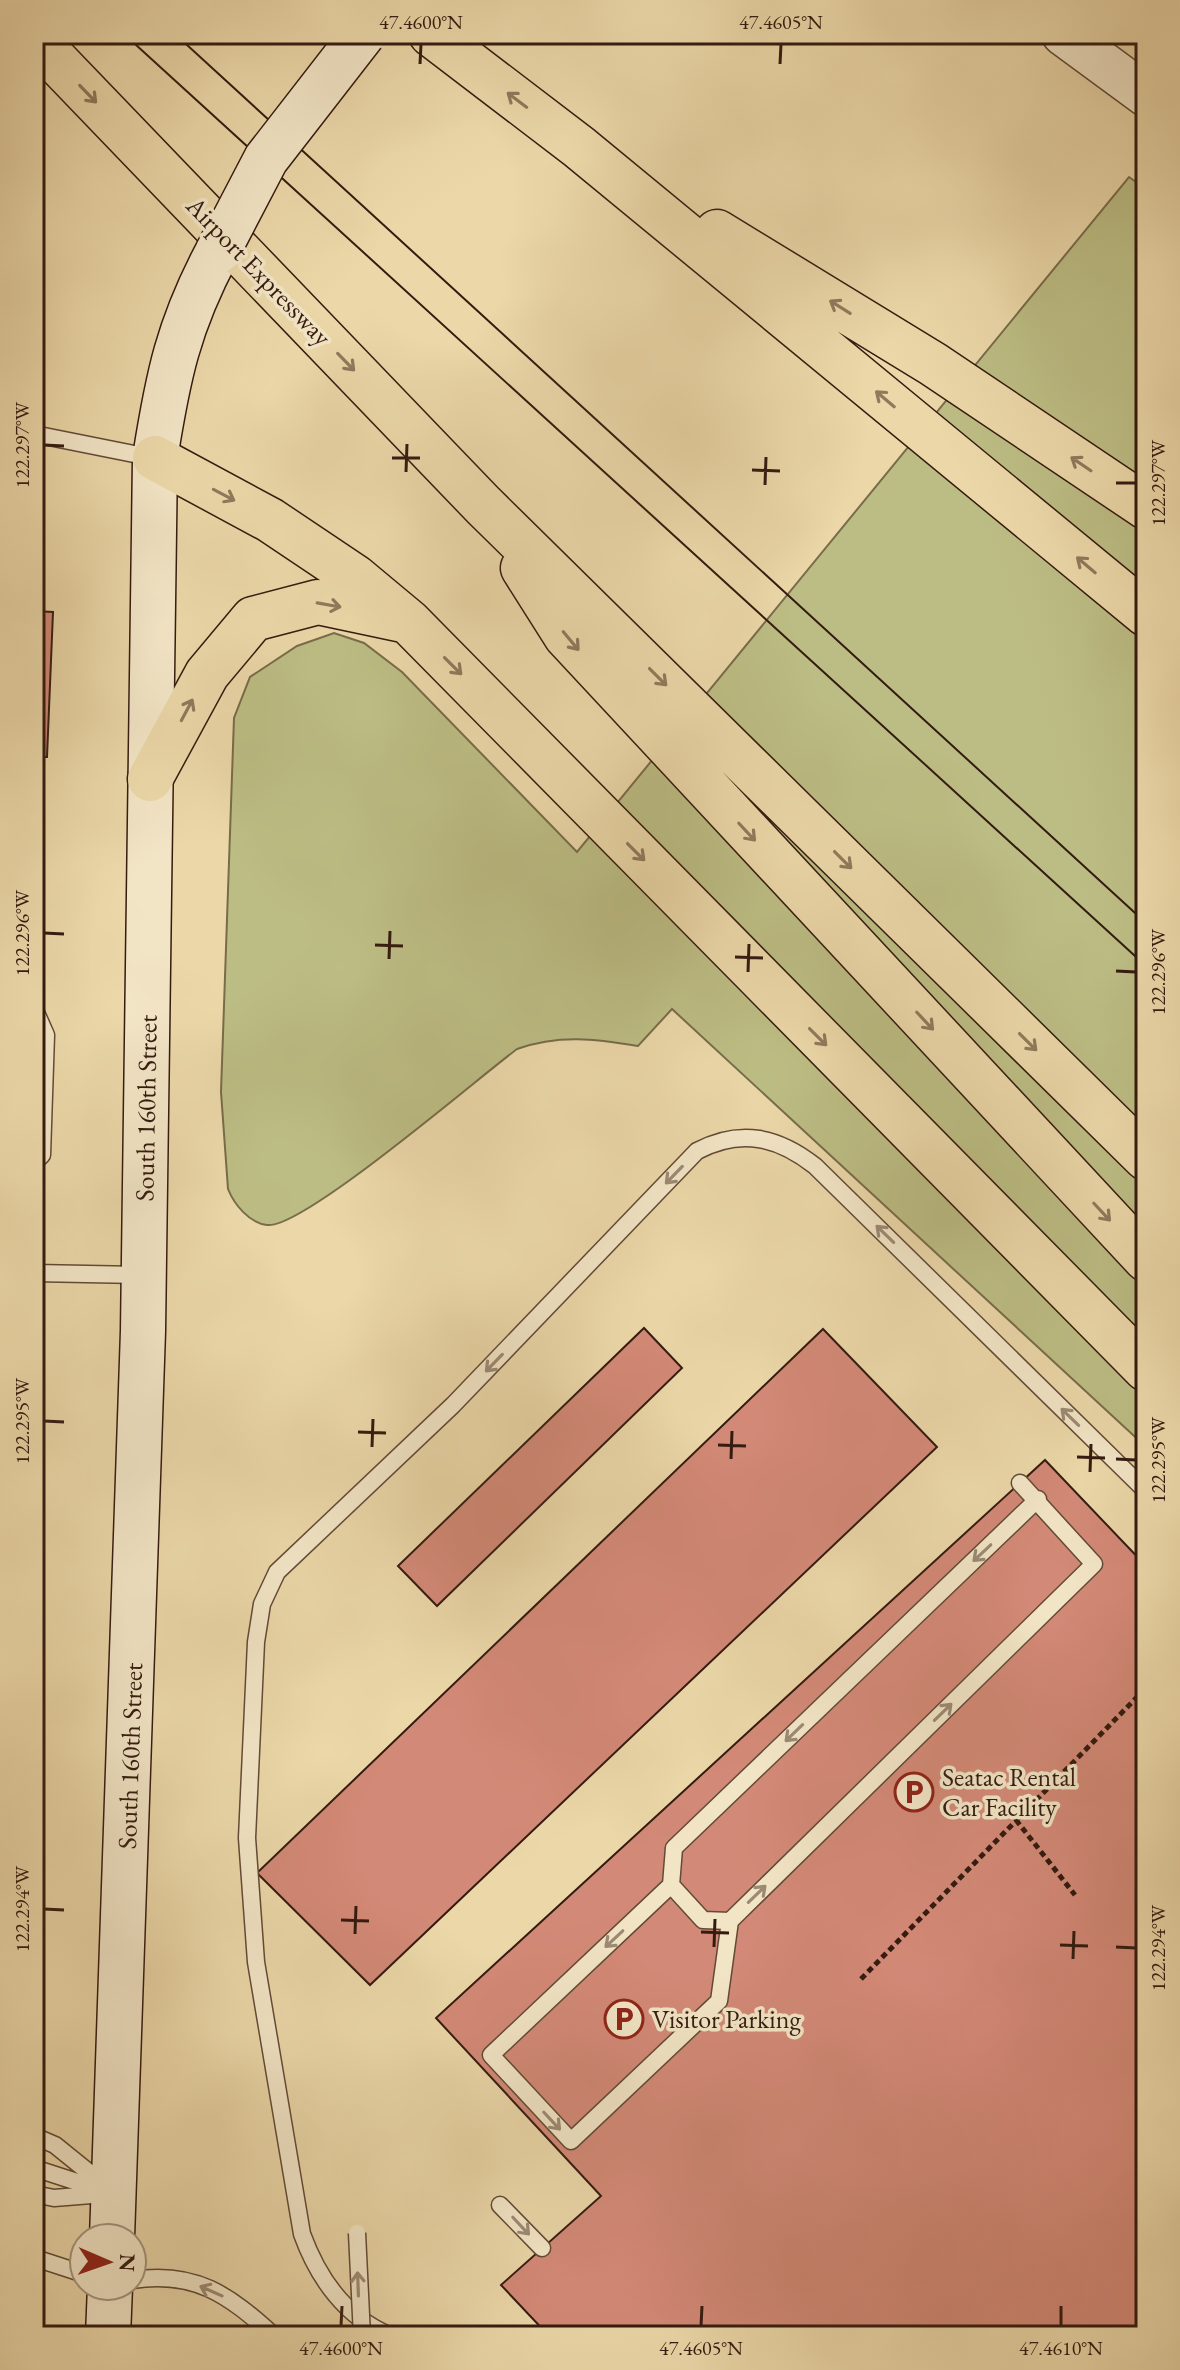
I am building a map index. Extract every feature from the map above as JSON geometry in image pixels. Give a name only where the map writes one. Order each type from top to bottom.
[{"type":"highway","points":[[431,34],[579,147],[1146,614]]},
{"type":"highway","name":"Airport Expressway","points":[[34,38],[483,505]]},
{"type":"highway","points":[[579,147],[933,364],[1146,507]]},
{"type":"highway","points":[[155,458],[270,520],[355,577],[409,622],[1146,1369]]},
{"type":"highway","points":[[483,505],[1146,1158]]},
{"type":"highway","points":[[483,505],[566,636],[1146,1259]]},
{"type":"highway","points":[[150,779],[207,674],[253,619],[318,602],[409,622]]},
{"type":"main road","name":"South 160th Street","points":[[113,2222],[135,1627],[155,458],[170,368],[190,303],[266,159],[363,34]]},
{"type":"main road","points":[[108,2336],[109,2302]]},
{"type":"street","points":[[1063,34],[1146,95]]},
{"type":"lane","points":[[34,434],[155,458]]},
{"type":"lane","points":[[34,1008],[46,1035],[42,1155],[34,1162]]},
{"type":"lane","points":[[391,2336],[343,2303],[320,2276],[302,2234],[256,1962],[247,1838],[256,1642],[262,1604],[277,1572],[453,1405],[697,1151],[726,1139],[771,1140],[792,1148],[815,1166],[1146,1491]]},
{"type":"lane","points":[[34,1273],[143,1276]]},
{"type":"lane","points":[[1020,1483],[1038,1499],[1094,1564],[730,1921],[719,2001],[571,2141],[491,2055],[671,1885],[674,1848],[1038,1499]]},
{"type":"lane","points":[[671,1885],[703,1920],[730,1921]]},
{"type":"lane","points":[[34,2136],[55,2145],[114,2193]]},
{"type":"lane","points":[[34,2168],[114,2193]]},
{"type":"lane","points":[[34,2194],[54,2198],[114,2193]]},
{"type":"lane","points":[[500,2205],[542,2248]]},
{"type":"lane","points":[[357,2233],[362,2336]]},
{"type":"lane","points":[[35,2258],[68,2269]]},
{"type":"lane","points":[[148,2278],[166,2275],[216,2291],[236,2303],[274,2336]]},
{"type":"path","points":[[861,1979],[1146,1688]]},
{"type":"path","points":[[1016,1820],[1075,1895]]},
{"type":"green space","points":[[1129,177],[1146,189],[1146,1447],[672,1009],[638,1046],[563,1040],[517,1049],[391,1149],[315,1204],[286,1220],[267,1225],[248,1217],[228,1189],[221,1092],[234,718],[250,677],[297,646],[334,633],[364,643],[402,672],[577,852]]},
{"type":"building","points":[[34,611],[53,612],[47,757],[34,757]]},
{"type":"building","points":[[34,785],[44,785],[42,861],[34,860]]},
{"type":"building","points":[[644,1328],[682,1368],[437,1606],[398,1566]]},
{"type":"building","points":[[823,1329],[937,1447],[370,1985],[257,1873]]},
{"type":"building","name":"Seatac Rental Car Facility","points":[[1045,1460],[1146,1566],[1146,2336],[549,2336],[501,2285],[601,2196],[436,2018]]},
{"type":"tram line","points":[[124,34],[1146,966]]},
{"type":"tram line","points":[[175,34],[1146,923]]},
{"type":"place","name":"Seatac Rental Car Facility","points":[[914,1792]]},
{"type":"place","name":"Visitor Parking","points":[[624,2019]]}]
